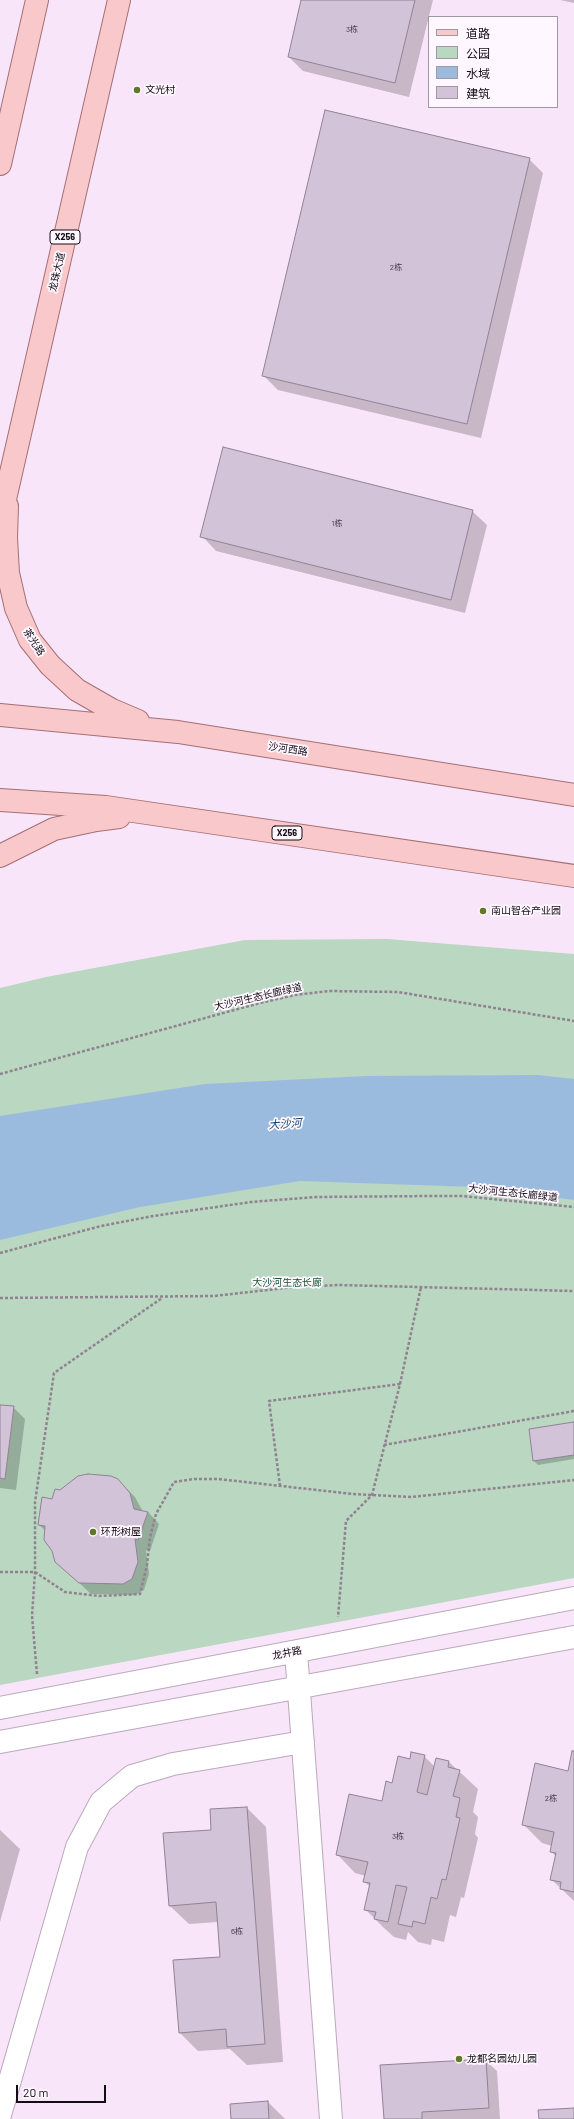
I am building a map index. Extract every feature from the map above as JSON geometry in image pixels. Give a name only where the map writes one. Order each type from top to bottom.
[{"type":"main road","points":[[0,164],[37,0]]},
{"type":"main road","name":"龙珠大道","points":[[0,521],[119,0]]},
{"type":"main road","name":"茶光路","points":[[11,474],[6,521],[8,573],[16,608],[30,640],[39,653],[62,678],[94,701],[132,719],[178,732]]},
{"type":"main road","name":"沙河西路","points":[[0,715],[178,732],[574,795]]},
{"type":"main road","name":"X256","points":[[0,800],[106,807],[574,876]]},
{"type":"main road","points":[[0,856],[54,829],[96,820],[151,813]]},
{"type":"street","name":"龙井路","points":[[0,1708],[574,1598]]},
{"type":"street","points":[[0,1742],[574,1637]]},
{"type":"street","points":[[296,1652],[331,2119]]},
{"type":"street","points":[[0,2115],[77,1847],[101,1802],[132,1776],[173,1764],[303,1742]]},
{"type":"path","name":"大沙河生态长廊绿道","points":[[0,1074],[260,1002],[329,991],[360,990],[412,994],[574,1021]]},
{"type":"path","name":"大沙河生态长廊绿道","points":[[0,1253],[138,1219],[251,1202],[316,1198],[438,1196],[574,1207]]},
{"type":"path","points":[[0,1298],[214,1296],[294,1287],[339,1285],[574,1291]]},
{"type":"path","points":[[335,1644],[346,1521],[372,1495],[400,1384],[421,1287]]},
{"type":"path","points":[[40,1701],[32,1616],[35,1572],[35,1502],[54,1372],[163,1297]]},
{"type":"path","points":[[280,1486],[269,1401],[400,1384]]},
{"type":"path","points":[[384,1445],[574,1411]]},
{"type":"path","points":[[0,1572],[35,1572],[65,1592],[99,1596],[140,1594],[156,1514],[174,1482],[194,1479],[218,1479],[372,1495],[411,1497],[574,1480]]},
{"type":"green space","name":"大沙河生态长廊","points":[[387,939],[574,954],[574,1578],[0,1685],[0,988],[46,977],[245,940]]},
{"type":"water","name":"大沙河","points":[[538,1075],[574,1079],[574,1200],[475,1187],[300,1181],[140,1207],[0,1240],[0,1116],[205,1084],[366,1076]]},
{"type":"building","points":[[301,0],[415,0],[395,83],[288,57]]},
{"type":"building","points":[[325,110],[530,158],[467,424],[262,376]]},
{"type":"building","points":[[223,447],[473,510],[451,600],[200,537]]},
{"type":"building","points":[[0,1405],[14,1406],[5,1479],[0,1478]]},
{"type":"building","points":[[574,1422],[574,1455],[533,1461],[529,1429]]},
{"type":"building","name":"环形树屋","points":[[88,1474],[111,1476],[118,1479],[130,1493],[134,1509],[148,1512],[138,1540],[135,1539],[138,1562],[132,1579],[123,1584],[79,1583],[55,1562],[52,1551],[44,1540],[45,1526],[38,1525],[42,1497],[52,1499],[55,1489],[60,1490],[78,1476]]},
{"type":"building","points":[[572,1751],[574,1751],[574,1892],[560,1889],[561,1882],[550,1880],[556,1853],[550,1852],[554,1832],[522,1825],[535,1763],[568,1771]]},
{"type":"building","points":[[411,1752],[425,1755],[417,1792],[427,1795],[436,1758],[449,1761],[448,1767],[460,1770],[453,1796],[460,1798],[456,1817],[460,1818],[446,1880],[442,1879],[437,1899],[431,1897],[425,1924],[413,1921],[412,1927],[398,1924],[407,1887],[396,1885],[388,1922],[374,1919],[376,1912],[364,1910],[370,1883],[363,1882],[368,1862],[336,1855],[349,1794],[382,1801],[386,1781],[392,1783],[398,1756],[410,1759]]},
{"type":"building","points":[[247,1807],[265,2044],[227,2047],[226,2029],[179,2033],[173,1960],[220,1957],[216,1902],[169,1906],[163,1833],[211,1830],[210,1809]]},
{"type":"building","points":[[486,2059],[489,2108],[422,2112],[422,2119],[384,2119],[380,2065]]},
{"type":"building","points":[[268,2101],[269,2119],[231,2119],[230,2104]]},
{"type":"building","points":[[574,2108],[574,2119],[539,2119],[538,2110]]},
{"type":"place","name":"文光村","points":[[137,90]]},
{"type":"place","name":"南山智谷产业园","points":[[483,911]]},
{"type":"place","name":"环形树屋","points":[[93,1532]]},
{"type":"place","name":"龙都名园幼儿园","points":[[459,2059]]}]
